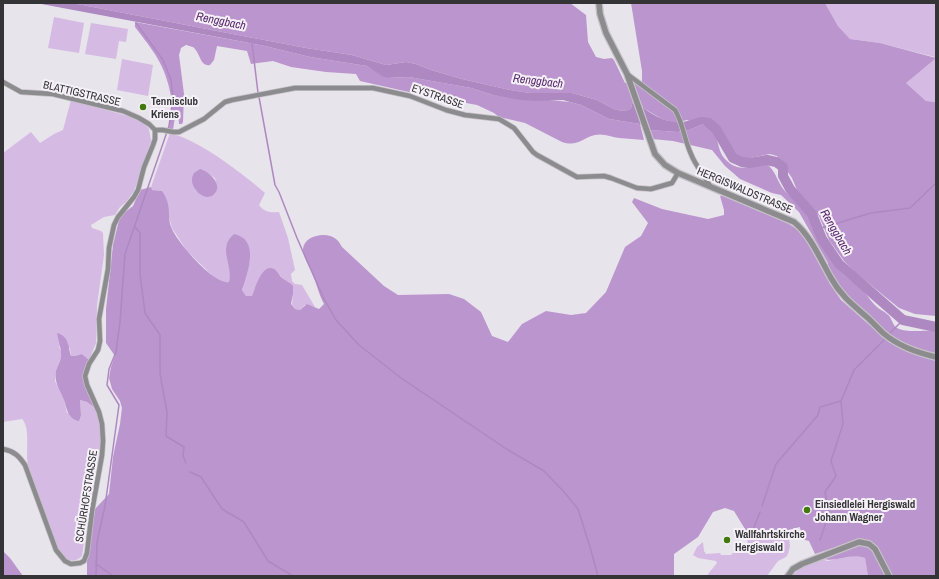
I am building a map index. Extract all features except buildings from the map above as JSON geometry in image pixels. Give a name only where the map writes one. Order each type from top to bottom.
[{"type":"street","name":"HERGISWALDSTRASSE","points":[[599,3],[600,14],[606,33],[627,74],[648,138],[655,154],[665,165],[678,173],[794,222],[807,236],[843,296],[890,338],[920,352],[936,357]]},
{"type":"street","points":[[627,74],[675,110],[679,116],[696,166],[710,186]]},
{"type":"street","name":"BLATTIGSTRASSE","points":[[3,82],[21,92],[49,93],[122,111],[139,118],[155,130]]},
{"type":"street","name":"EYSTRASSE","points":[[155,130],[179,132],[204,119],[225,102],[232,100],[295,88],[364,88],[410,96],[446,110],[465,115],[499,119],[514,128],[537,155],[577,177],[604,176],[636,188],[650,189],[672,183],[678,173]]},
{"type":"street","name":"SCHÜRHOFSTRASSE","points":[[3,449],[15,452],[25,465],[51,538],[61,557],[71,564],[84,561],[102,456],[103,441],[102,424],[99,412],[87,385],[85,376],[89,364],[98,350],[100,341],[99,319],[108,268],[110,242],[114,225],[118,217],[138,190],[144,167],[155,139],[155,130]]},
{"type":"street","points":[[788,576],[793,569],[802,564],[859,542],[869,544],[875,549],[889,576]]},
{"type":"shaded area","points":[[36,3],[72,3],[306,48],[352,55],[386,65],[406,62],[462,79],[510,90],[530,93],[572,93],[597,100],[614,109],[622,111],[631,108],[633,101],[657,117],[668,121],[681,122],[703,117],[709,118],[721,129],[716,135],[712,128],[703,124],[689,130],[677,132],[649,130],[640,124],[609,119],[581,105],[563,100],[521,100],[493,95],[471,88],[409,77],[387,78],[367,66],[310,57],[265,46]]},
{"type":"shaded area","points":[[72,3],[570,3],[586,15],[588,42],[596,57],[604,59],[612,58],[614,60],[625,83],[627,83],[633,101],[631,108],[622,111],[614,109],[597,100],[572,93],[530,93],[510,90],[462,79],[406,62],[386,65],[352,55],[306,48]]},
{"type":"shaded area","points":[[631,3],[825,3],[838,26],[850,39],[880,43],[936,58],[906,83],[926,101],[936,102],[936,316],[915,314],[899,308],[856,273],[844,261],[829,240],[819,216],[797,190],[792,178],[777,156],[770,154],[745,159],[737,158],[733,155],[721,129],[687,120],[675,123],[662,119],[643,108],[633,82],[637,85],[642,82],[642,71]]},
{"type":"shaded area","points":[[825,3],[936,3],[936,102],[926,101],[906,83],[935,57],[880,43],[850,39],[838,26]]},
{"type":"shaded area","points":[[54,17],[84,23],[79,53],[48,48]]},
{"type":"shaded area","points":[[135,22],[265,46],[310,57],[367,66],[387,78],[409,77],[471,88],[493,95],[570,102],[581,105],[609,119],[640,124],[644,140],[598,135],[591,136],[576,143],[562,142],[525,123],[499,117],[477,105],[360,81],[356,74],[326,72],[291,67],[273,61],[251,64],[247,51],[217,46],[214,60],[210,65],[207,65],[202,62],[193,47],[186,45],[181,48],[179,55],[184,94],[183,122],[182,124],[179,124],[178,111],[176,110],[173,130],[169,129],[173,96],[171,96],[166,75],[153,51],[135,27]]},
{"type":"shaded area","points":[[91,23],[128,29],[126,42],[119,41],[116,59],[85,54]]},
{"type":"shaded area","points":[[122,59],[153,65],[148,96],[117,90]]},
{"type":"shaded area","points":[[71,100],[131,117],[145,124],[149,129],[151,141],[134,191],[115,215],[104,217],[91,225],[92,228],[103,233],[104,255],[97,305],[96,343],[89,360],[82,354],[71,356],[70,348],[59,346],[62,355],[56,370],[55,381],[64,400],[67,413],[81,415],[80,400],[87,402],[94,407],[95,406],[101,436],[82,556],[76,560],[64,558],[59,553],[38,498],[27,460],[27,434],[25,423],[22,419],[3,422],[3,153],[31,132],[40,143],[63,130]]},
{"type":"shaded area","points":[[703,124],[713,131],[722,156],[733,165],[746,167],[766,164],[770,167],[784,190],[809,214],[829,256],[836,267],[863,291],[877,307],[889,315],[897,328],[910,331],[936,331],[936,354],[913,347],[888,335],[847,296],[827,267],[828,263],[799,212],[781,195],[772,193],[740,179],[725,166],[712,150],[673,141],[652,139],[650,130],[677,132],[689,130]]},
{"type":"shaded area","points":[[170,133],[207,150],[245,176],[265,193],[259,205],[268,212],[279,212],[288,238],[295,270],[291,274],[292,281],[295,284],[302,285],[315,307],[305,305],[300,310],[295,309],[292,305],[293,294],[290,283],[283,279],[276,270],[259,279],[252,296],[246,296],[242,290],[250,259],[226,246],[230,273],[229,282],[223,282],[215,278],[187,251],[172,228],[162,191],[151,190]],"holes":[[[203,170],[215,178],[217,188],[215,193],[196,191],[192,180]]]},
{"type":"shaded area","points":[[200,169],[208,173],[217,183],[216,191],[209,197],[202,196],[192,183],[194,173]]},
{"type":"shaded area","points":[[151,187],[152,190],[162,191],[165,196],[170,224],[181,244],[197,262],[215,277],[222,281],[229,282],[230,275],[226,251],[229,240],[234,234],[242,237],[247,242],[250,249],[250,258],[247,275],[242,290],[246,296],[252,296],[263,273],[270,268],[275,270],[282,278],[293,286],[291,304],[295,309],[300,310],[307,304],[319,309],[324,304],[305,259],[303,249],[307,240],[316,236],[327,235],[337,240],[342,247],[384,286],[398,295],[449,294],[464,299],[481,312],[492,336],[508,342],[522,324],[546,311],[571,315],[586,313],[606,292],[625,247],[641,236],[648,223],[632,202],[634,198],[662,209],[708,219],[724,215],[720,196],[723,196],[784,221],[800,231],[804,236],[830,284],[841,300],[889,342],[904,350],[936,360],[936,576],[868,576],[865,558],[854,556],[832,560],[821,558],[845,548],[842,545],[815,554],[809,541],[802,539],[800,527],[788,530],[774,539],[748,534],[734,511],[725,508],[713,512],[698,537],[674,554],[674,576],[87,576],[87,558],[95,509],[109,494],[113,457],[122,408],[120,401],[112,389],[109,378],[115,356],[106,343],[106,309],[113,245],[120,216],[133,206],[140,190]]},
{"type":"shaded area","points":[[57,333],[64,336],[66,339],[71,356],[82,354],[89,360],[84,379],[88,393],[95,406],[94,407],[87,402],[80,400],[81,415],[79,421],[72,418],[68,413],[57,383],[56,371],[61,356],[61,349]]},
{"type":"shaded area","points":[[788,530],[790,546],[788,554],[786,557],[778,561],[767,576],[709,576],[708,574],[717,563],[716,561],[698,558],[693,555],[697,547],[703,542],[704,551],[706,554],[720,553],[721,555],[731,555],[733,553],[744,553],[747,547],[748,534],[758,537],[774,538]]},
{"type":"shaded area","points":[[3,551],[10,558],[23,576],[3,576]]},
{"type":"shaded area","points":[[859,555],[865,558],[868,576],[793,575],[801,567],[821,558],[827,561]]},
{"type":"waterway","points":[[96,576],[97,542],[105,506],[119,405],[107,385],[109,369],[116,352],[120,322],[125,254],[169,126],[173,98],[171,80],[163,60],[136,23]]},
{"type":"waterway","points":[[252,43],[258,93]]},
{"type":"waterway","points":[[259,97],[275,185],[323,297],[336,320],[359,345],[401,378],[508,450],[544,471],[578,509],[598,576]]},
{"type":"waterway","name":"Renggbach","points":[[709,123],[716,129],[733,158],[742,162],[750,163],[767,160],[776,162],[783,167],[783,176],[790,189],[812,214],[822,239],[839,264],[903,320],[936,327]]},
{"type":"waterway","points":[[818,229],[871,213],[910,208],[936,183]]},
{"type":"waterway","points":[[135,227],[140,233],[140,274],[145,313],[160,335],[160,374],[167,412],[166,436],[184,447],[183,456],[186,463]]},
{"type":"waterway","points":[[888,335],[903,320]]},
{"type":"waterway","points":[[762,506],[776,464],[818,415],[820,407],[841,401],[854,370],[886,338]]},
{"type":"waterway","points":[[820,540],[829,513],[825,492],[836,476],[831,461],[843,424],[841,401]]},
{"type":"waterway","points":[[190,472],[201,477],[222,509],[244,522],[268,561],[293,576]]},
{"type":"waterway","points":[[753,530],[760,512]]},
{"type":"waterway","points":[[96,564],[113,576]]},
{"type":"place","name":"Tennisclub Kriens","points":[[143,107]]},
{"type":"place","name":"Einsiedlelei Hergiswald Johann Wagner","points":[[807,510]]},
{"type":"place","name":"Wallfahrtskirche Hergiswald","points":[[727,540]]}]
